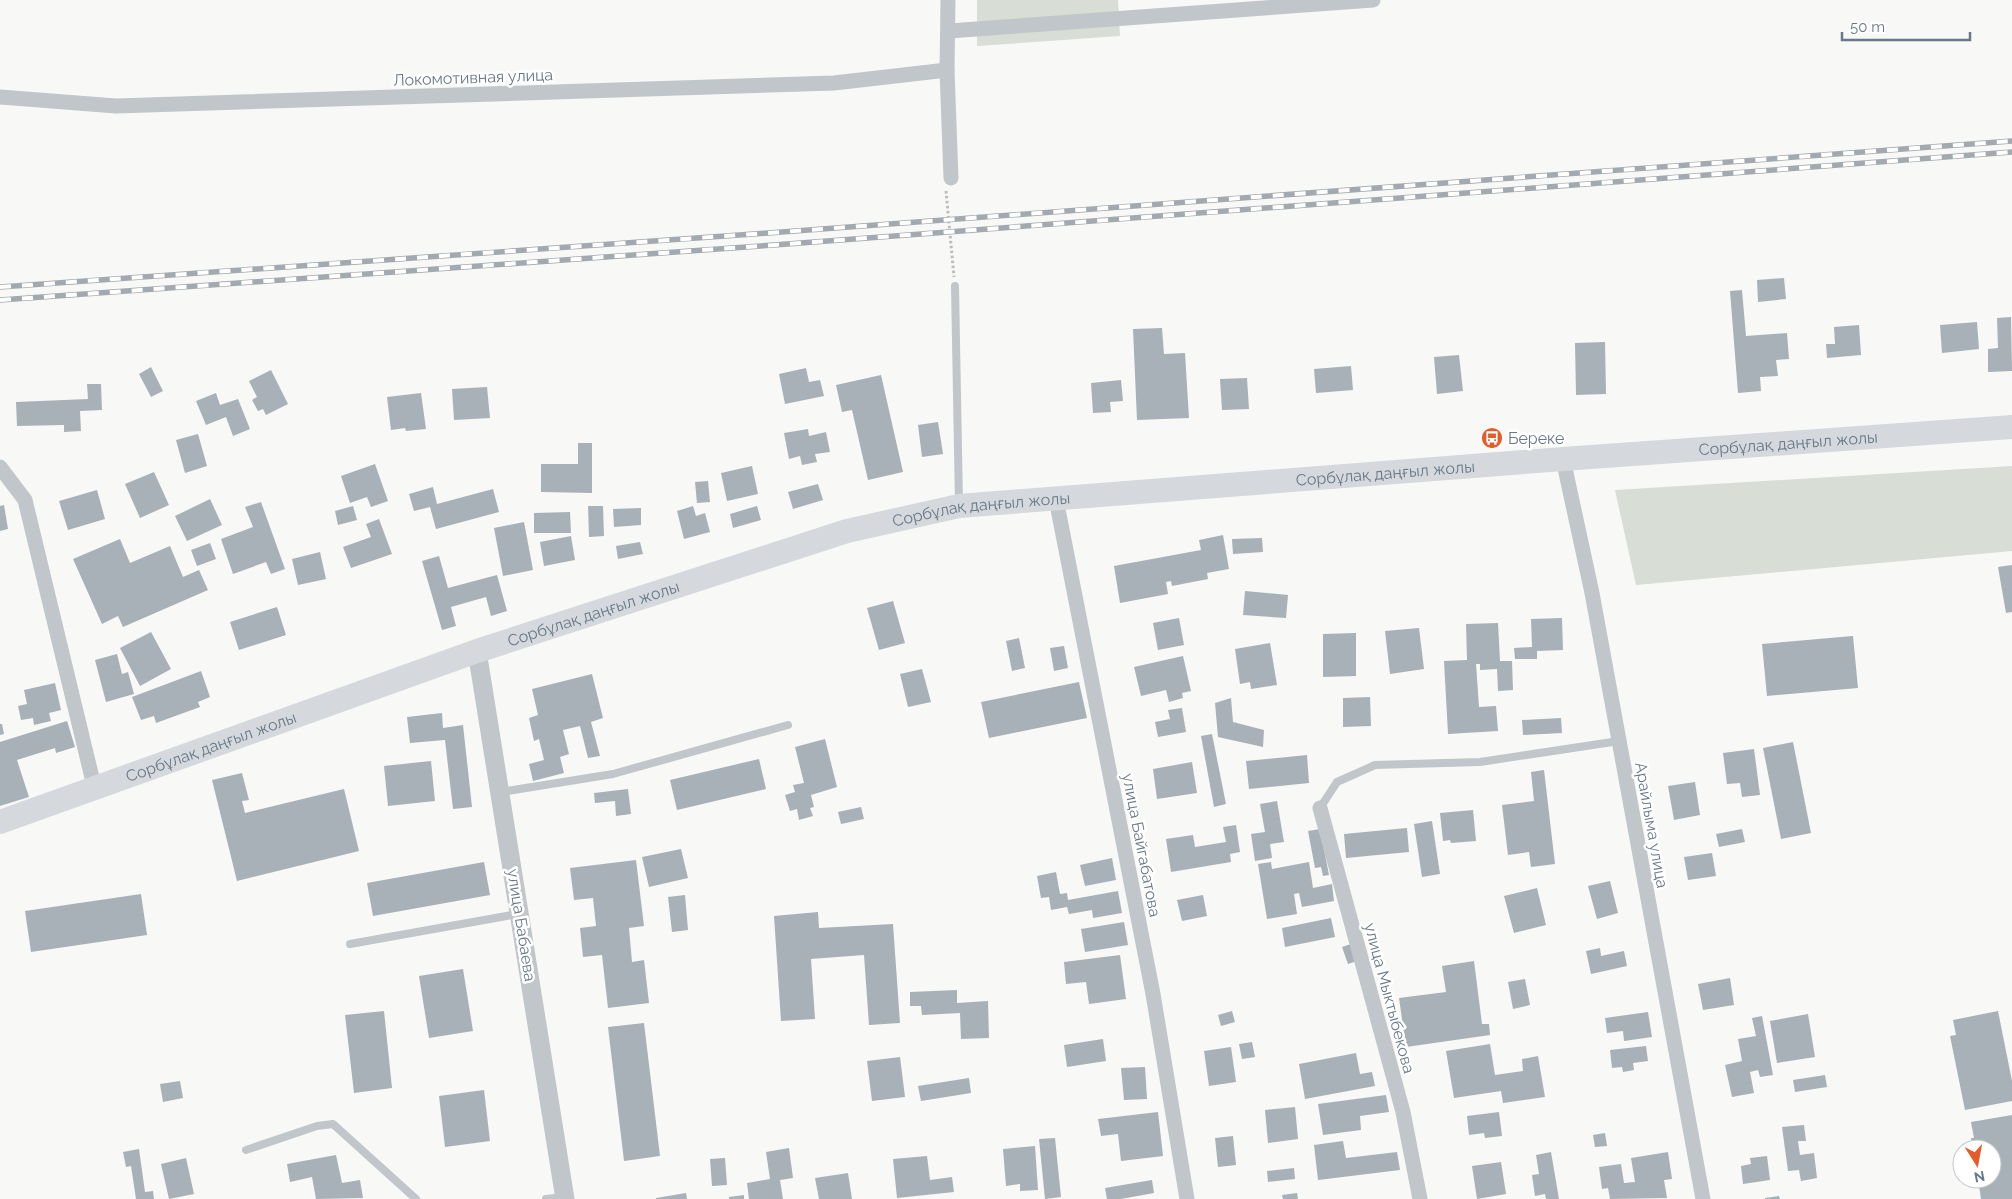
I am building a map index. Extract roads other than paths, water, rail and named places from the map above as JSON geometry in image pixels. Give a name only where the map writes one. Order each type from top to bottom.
[{"type":"main road","name":"Сорбұлақ даңғыл жолы","points":[[0,822],[95,790],[477,652],[847,531],[959,506],[1563,459],[2012,427]]},
{"type":"street","points":[[948,0],[947,70],[950,178]]},
{"type":"street","points":[[948,31],[1373,0]]},
{"type":"street","name":"Локомотивная улица","points":[[0,97],[116,106],[834,83],[947,70]]},
{"type":"street","name":"Арайлыма улица","points":[[1563,459],[1592,593],[1703,1199]]},
{"type":"street","points":[[0,467],[25,500],[95,790]]},
{"type":"street","name":"улица Байгабатова","points":[[1056,499],[1153,994],[1183,1198]]},
{"type":"street","name":"улица Бабаева","points":[[477,652],[565,1198]]},
{"type":"street","name":"улица Мыктыбекова","points":[[1320,808],[1403,1112],[1420,1199]]},
{"type":"lane","points":[[955,286],[959,506]]},
{"type":"lane","points":[[500,792],[612,774],[788,725]]},
{"type":"lane","points":[[1320,808],[1336,782],[1375,765],[1480,762],[1619,741]]},
{"type":"lane","points":[[350,944],[520,913]]},
{"type":"lane","points":[[246,1150],[317,1126],[333,1124],[416,1199]]},
{"type":"lane","points":[[546,1199],[565,1198]]},
{"type":"railway","points":[[0,287],[768,233],[2012,141]]},
{"type":"railway","points":[[0,300],[774,245],[2012,152]]},
{"type":"place","name":"Береке","points":[[1492,438]]}]
